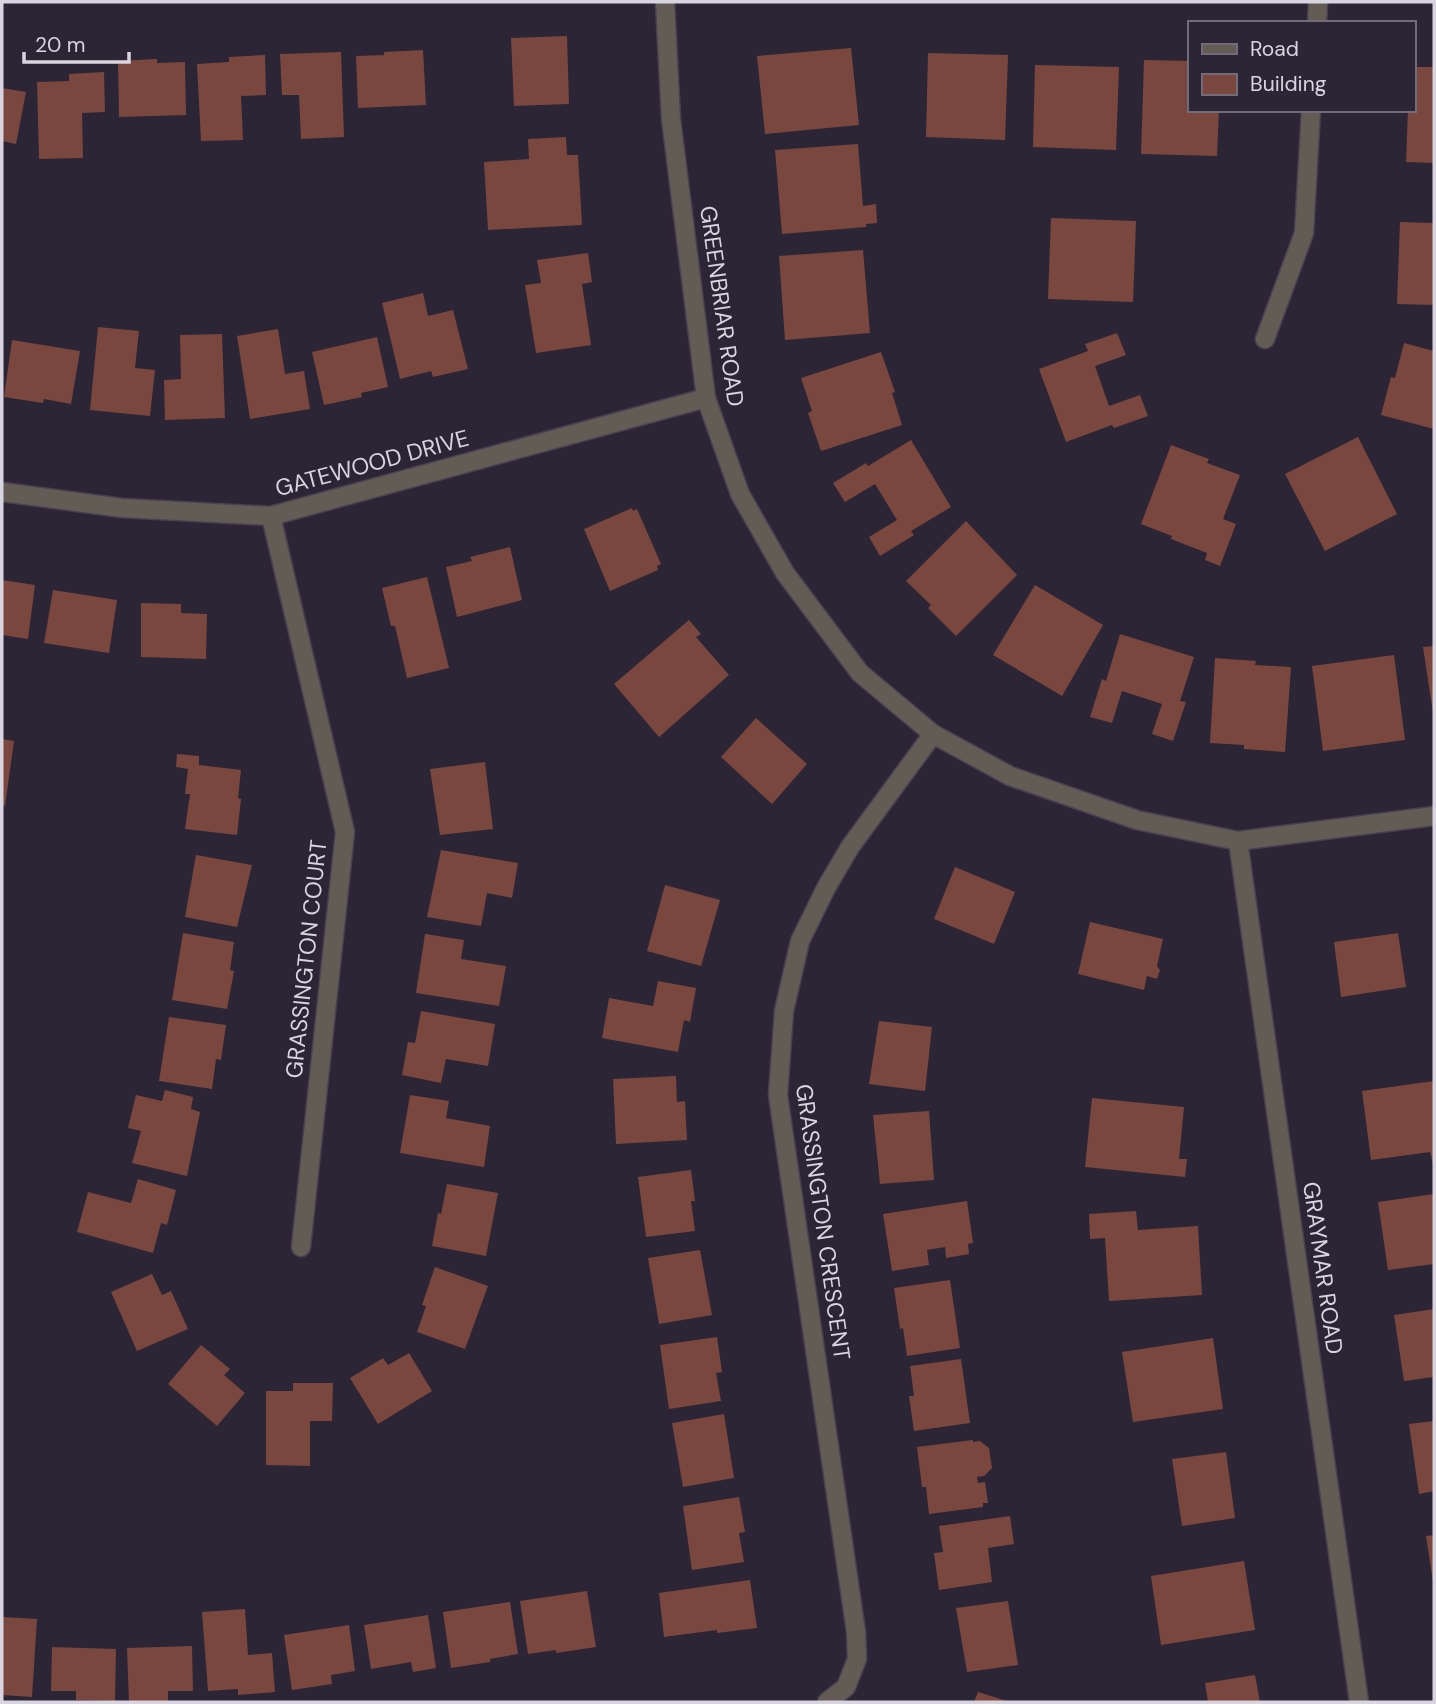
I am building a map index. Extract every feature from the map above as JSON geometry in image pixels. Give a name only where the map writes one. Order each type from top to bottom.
[{"type":"street","name":"GREENBRIAR ROAD","points":[[664,2],[671,119],[706,398],[740,494],[785,573],[860,673],[933,734],[1010,776],[1137,820],[1237,841],[1434,816]]},
{"type":"street","points":[[1317,21],[1318,2]]},
{"type":"street","points":[[1265,339],[1304,233],[1311,112]]},
{"type":"street","name":"GATEWOOD DRIVE","points":[[2,492],[122,508],[271,516],[706,398]]},
{"type":"street","name":"GRASSINGTON COURT","points":[[271,516],[345,832],[301,1247]]},
{"type":"street","name":"GRASSINGTON CRESCENT","points":[[827,1702],[846,1687],[857,1659],[856,1632],[778,1095],[784,1011],[800,941],[826,888],[850,847],[933,734]]},
{"type":"street","name":"GRAYMAR ROAD","points":[[1237,841],[1359,1702]]},
{"type":"building","points":[[567,36],[569,104],[514,106],[511,38]]},
{"type":"building","points":[[851,48],[859,125],[765,134],[757,56]]},
{"type":"building","points":[[423,50],[426,105],[358,108],[356,56]]},
{"type":"building","points":[[341,52],[344,137],[301,139],[299,95],[282,95],[280,54]]},
{"type":"building","points":[[928,53],[1008,55],[1005,140],[926,137]]},
{"type":"building","points":[[265,55],[266,95],[241,96],[243,140],[201,141],[197,64],[229,62],[229,57]]},
{"type":"building","points":[[157,59],[157,63],[185,62],[186,115],[119,117],[118,61]]},
{"type":"building","points":[[1144,60],[1188,61],[1188,112],[1219,112],[1217,156],[1141,154]]},
{"type":"building","points":[[1035,65],[1119,67],[1116,150],[1033,147]]},
{"type":"building","points":[[1415,67],[1434,67],[1434,163],[1406,162],[1408,112],[1415,112]]},
{"type":"building","points":[[104,72],[105,112],[82,113],[83,158],[39,159],[37,82],[69,81],[69,74]]},
{"type":"building","points":[[2,88],[26,92],[16,144],[2,141]]},
{"type":"building","points":[[566,137],[567,155],[578,155],[582,225],[488,230],[484,162],[529,159],[528,139]]},
{"type":"building","points":[[858,144],[863,206],[876,204],[877,223],[866,224],[866,227],[782,234],[775,150]]},
{"type":"building","points":[[1051,218],[1136,221],[1133,302],[1048,299]]},
{"type":"building","points":[[1400,222],[1434,223],[1434,305],[1397,304]]},
{"type":"building","points":[[863,250],[870,333],[785,340],[779,256]]},
{"type":"building","points":[[588,253],[592,282],[582,284],[591,345],[536,353],[525,285],[541,283],[537,260]]},
{"type":"building","points":[[423,293],[428,316],[453,310],[468,369],[433,377],[431,371],[400,379],[382,303]]},
{"type":"building","points":[[98,327],[139,331],[135,368],[155,370],[150,416],[90,410]]},
{"type":"building","points":[[278,329],[285,374],[304,371],[310,409],[250,419],[237,336]]},
{"type":"building","points":[[1117,333],[1126,355],[1095,366],[1109,406],[1140,395],[1148,416],[1114,428],[1112,425],[1066,442],[1039,369],[1088,351],[1085,344]]},
{"type":"building","points":[[222,334],[225,418],[165,420],[164,380],[181,379],[180,335]]},
{"type":"building","points":[[377,337],[388,387],[361,393],[362,397],[324,405],[312,352]]},
{"type":"building","points":[[12,340],[80,351],[71,404],[44,399],[43,403],[4,397]]},
{"type":"building","points":[[1404,343],[1434,351],[1434,429],[1381,415]]},
{"type":"building","points":[[881,352],[895,392],[892,393],[902,425],[821,451],[808,413],[812,411],[801,378]]},
{"type":"building","points":[[1358,437],[1397,514],[1325,551],[1285,474]]},
{"type":"building","points":[[911,440],[951,507],[911,531],[914,535],[880,556],[869,537],[897,520],[875,484],[845,502],[833,483]]},
{"type":"building","points":[[1171,445],[1209,459],[1207,463],[1240,475],[1223,519],[1236,524],[1220,566],[1205,560],[1207,553],[1141,524]]},
{"type":"building","points":[[632,508],[633,511],[637,509],[661,564],[657,566],[658,570],[610,591],[584,529]]},
{"type":"building","points":[[966,521],[1017,575],[956,636],[928,608],[931,605],[906,581]]},
{"type":"building","points":[[510,547],[522,600],[457,617],[446,567],[472,561],[470,557]]},
{"type":"building","points":[[427,577],[449,668],[407,678],[395,626],[391,626],[382,588]]},
{"type":"building","points":[[2,580],[35,585],[28,639],[2,635]]},
{"type":"building","points":[[1035,585],[1103,625],[1062,696],[993,655]]},
{"type":"building","points":[[53,590],[117,600],[109,653],[44,643]]},
{"type":"building","points":[[141,603],[181,604],[181,613],[207,614],[206,659],[141,657]]},
{"type":"building","points":[[689,620],[701,634],[696,637],[729,675],[659,737],[614,684]]},
{"type":"building","points":[[1120,634],[1194,657],[1180,701],[1186,702],[1173,741],[1152,734],[1162,704],[1122,691],[1112,723],[1090,717],[1102,679],[1106,681]]},
{"type":"building","points":[[1434,646],[1434,713],[1433,713],[1423,647]]},
{"type":"building","points":[[1394,655],[1405,740],[1323,751],[1312,666]]},
{"type":"building","points":[[1215,658],[1256,661],[1255,665],[1291,667],[1285,752],[1210,743]]},
{"type":"building","points":[[756,718],[807,764],[772,804],[721,757]]},
{"type":"building","points":[[2,739],[14,741],[5,806],[2,805]]},
{"type":"building","points":[[177,754],[199,756],[199,765],[241,770],[237,835],[185,829],[190,794],[185,794],[188,769],[176,767]]},
{"type":"building","points":[[485,762],[493,829],[440,835],[430,769]]},
{"type":"building","points":[[441,850],[518,863],[512,898],[487,893],[481,926],[427,917]]},
{"type":"building","points":[[196,855],[252,865],[237,927],[185,917]]},
{"type":"building","points":[[955,867],[1015,892],[994,944],[934,919]]},
{"type":"building","points":[[665,885],[720,900],[701,966],[647,951]]},
{"type":"building","points":[[1090,922],[1163,939],[1157,979],[1147,976],[1144,990],[1078,974]]},
{"type":"building","points":[[183,933],[234,942],[230,970],[234,971],[227,1009],[172,1000]]},
{"type":"building","points":[[1398,933],[1406,987],[1341,997],[1334,942]]},
{"type":"building","points":[[425,934],[464,940],[461,959],[506,966],[499,1006],[416,993]]},
{"type":"building","points":[[658,981],[696,988],[690,1022],[684,1020],[678,1052],[602,1038],[609,998],[653,1006]]},
{"type":"building","points":[[421,1011],[495,1024],[488,1066],[446,1059],[441,1083],[402,1075],[408,1042],[415,1043]]},
{"type":"building","points":[[169,1017],[226,1025],[221,1060],[216,1059],[212,1089],[159,1081]]},
{"type":"building","points":[[879,1021],[932,1027],[925,1091],[869,1084]]},
{"type":"building","points":[[676,1076],[677,1102],[685,1101],[687,1140],[616,1144],[613,1079]]},
{"type":"building","points":[[1434,1081],[1434,1168],[1430,1152],[1371,1160],[1362,1091]]},
{"type":"building","points":[[165,1090],[193,1097],[191,1109],[200,1112],[187,1176],[132,1163],[141,1131],[128,1128],[136,1095],[162,1101]]},
{"type":"building","points":[[410,1095],[449,1101],[446,1118],[490,1126],[484,1167],[400,1153]]},
{"type":"building","points":[[1092,1098],[1184,1107],[1179,1159],[1187,1159],[1185,1177],[1085,1167]]},
{"type":"building","points":[[929,1111],[934,1180],[880,1184],[873,1115]]},
{"type":"building","points":[[691,1170],[695,1231],[646,1237],[638,1177]]},
{"type":"building","points":[[138,1179],[176,1190],[167,1225],[161,1223],[153,1253],[77,1232],[88,1192],[131,1203]]},
{"type":"building","points":[[447,1184],[498,1193],[486,1256],[432,1246]]},
{"type":"building","points":[[1434,1194],[1434,1264],[1388,1270],[1378,1202]]},
{"type":"building","points":[[967,1201],[973,1243],[968,1244],[969,1254],[946,1258],[945,1247],[927,1250],[929,1265],[892,1271],[883,1214]]},
{"type":"building","points":[[1136,1211],[1138,1230],[1198,1226],[1202,1295],[1109,1301],[1105,1238],[1090,1239],[1089,1214]]},
{"type":"building","points":[[700,1250],[712,1315],[659,1324],[648,1258]]},
{"type":"building","points":[[435,1267],[488,1286],[465,1349],[417,1332],[426,1306],[422,1305]]},
{"type":"building","points":[[152,1274],[162,1295],[171,1291],[188,1329],[137,1351],[111,1292]]},
{"type":"building","points":[[950,1280],[960,1348],[907,1356],[894,1288]]},
{"type":"building","points":[[1434,1309],[1434,1377],[1404,1381],[1394,1315]]},
{"type":"building","points":[[717,1337],[722,1372],[716,1373],[721,1401],[669,1409],[660,1345]]},
{"type":"building","points":[[1213,1338],[1223,1409],[1133,1422],[1122,1352]]},
{"type":"building","points":[[201,1345],[230,1369],[224,1375],[245,1393],[217,1426],[168,1384]]},
{"type":"building","points":[[409,1353],[432,1391],[378,1424],[350,1378],[383,1358],[388,1365]]},
{"type":"building","points":[[961,1359],[970,1423],[914,1431],[909,1396],[914,1396],[910,1366]]},
{"type":"building","points":[[293,1383],[333,1383],[332,1421],[310,1421],[310,1466],[266,1465],[266,1391],[293,1391]]},
{"type":"building","points":[[724,1414],[734,1478],[683,1487],[672,1423]]},
{"type":"building","points":[[1434,1421],[1434,1491],[1419,1494],[1409,1424]]},
{"type":"building","points":[[980,1441],[989,1448],[992,1468],[984,1476],[977,1477],[978,1483],[985,1482],[988,1503],[983,1503],[983,1507],[929,1514],[926,1487],[922,1487],[917,1447]]},
{"type":"building","points":[[1226,1452],[1235,1518],[1182,1526],[1172,1459]]},
{"type":"building","points":[[739,1497],[745,1532],[739,1533],[744,1562],[692,1570],[683,1506]]},
{"type":"building","points":[[1010,1516],[1014,1544],[988,1548],[992,1582],[939,1590],[934,1553],[943,1552],[939,1526]]},
{"type":"building","points":[[1434,1535],[1434,1582],[1433,1582],[1426,1536]]},
{"type":"building","points":[[1244,1561],[1255,1630],[1161,1645],[1151,1576]]},
{"type":"building","points":[[750,1580],[757,1628],[664,1637],[659,1593]]},
{"type":"building","points":[[587,1591],[596,1647],[528,1654],[520,1601]]},
{"type":"building","points":[[1008,1601],[1018,1665],[967,1672],[956,1608]]},
{"type":"building","points":[[510,1602],[518,1654],[490,1659],[490,1662],[451,1668],[443,1612]]},
{"type":"building","points":[[245,1609],[248,1655],[272,1653],[275,1692],[238,1695],[238,1689],[208,1691],[202,1612]]},
{"type":"building","points":[[428,1615],[436,1668],[413,1672],[411,1662],[371,1669],[364,1625]]},
{"type":"building","points":[[2,1617],[37,1619],[32,1697],[2,1695]]},
{"type":"building","points":[[349,1625],[355,1671],[331,1675],[332,1684],[292,1690],[284,1635]]},
{"type":"building","points":[[192,1646],[193,1691],[168,1691],[168,1701],[129,1702],[127,1648]]},
{"type":"building","points":[[52,1647],[116,1649],[115,1701],[76,1700],[76,1691],[51,1691]]},
{"type":"building","points":[[1255,1675],[1260,1702],[1208,1702],[1205,1683]]},
{"type":"building","points":[[978,1692],[1010,1702],[974,1702]]}]
